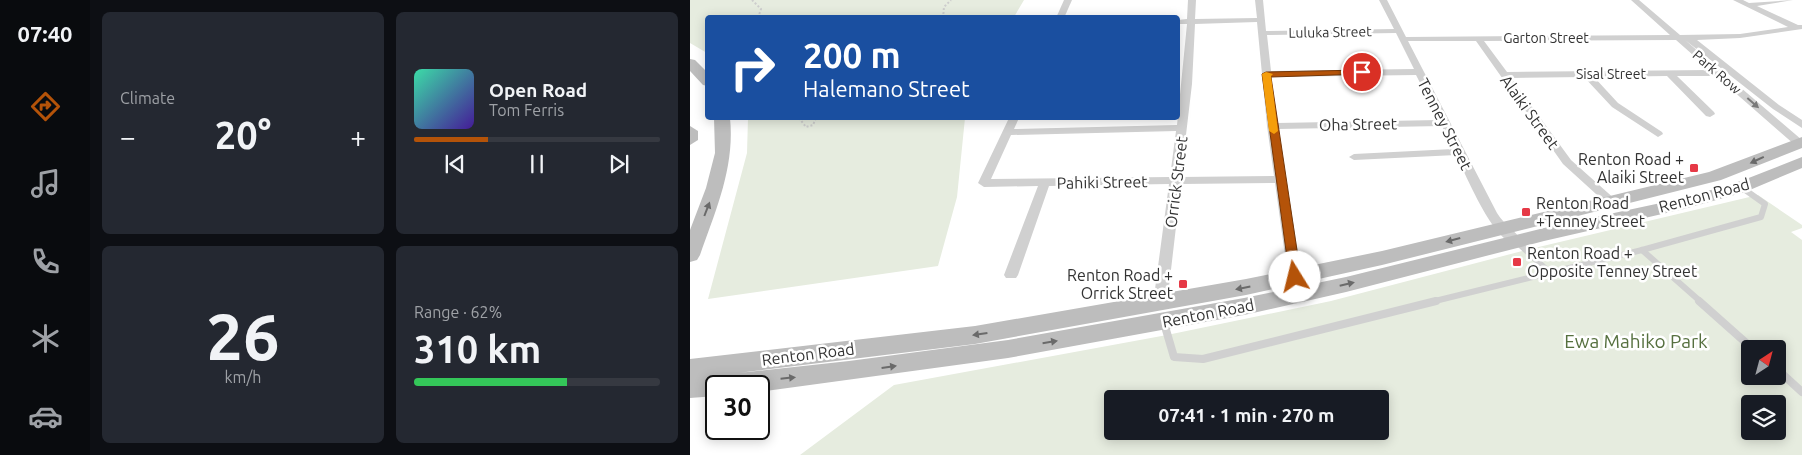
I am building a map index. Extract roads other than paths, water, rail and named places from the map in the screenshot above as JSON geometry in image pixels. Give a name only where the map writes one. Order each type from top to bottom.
[{"type":"main road","points":[[690,64],[705,79]]},
{"type":"street","points":[[1061,15],[1068,0]]},
{"type":"street","name":"Orrick Street","points":[[1162,313],[1182,128],[1182,84],[1189,50],[1192,0]]},
{"type":"street","points":[[1259,0],[1272,126],[1295,277]]},
{"type":"street","name":"Tenney Street","points":[[1383,0],[1459,152],[1508,234]]},
{"type":"street","name":"Park Row","points":[[1635,0],[1801,143]]},
{"type":"street","name":"Park Row","points":[[1646,0],[1776,107],[1802,125]]},
{"type":"street","points":[[1737,0],[1800,28]]},
{"type":"street","points":[[1750,6],[1789,0]]},
{"type":"street","points":[[1180,22],[1261,20]]},
{"type":"street","name":"Garton Street","points":[[1400,35],[1478,38],[1689,37],[1740,36],[1800,28]]},
{"type":"street","name":"Luluka Street","points":[[1263,32],[1400,35]]},
{"type":"street","name":"Alaiki Street","points":[[1478,38],[1567,162],[1610,201]]},
{"type":"street","points":[[1180,50],[1189,50]]},
{"type":"street","points":[[1266,74],[1419,72]]},
{"type":"street","name":"Sisal Street","points":[[1504,75],[1718,73]]},
{"type":"street","points":[[1586,74],[1616,105],[1658,134]]},
{"type":"street","points":[[1670,74],[1710,114]]},
{"type":"street","points":[[690,255],[720,171],[724,139],[722,120]]},
{"type":"street","points":[[1013,120],[1007,132],[1182,128]]},
{"type":"street","name":"Oha Street","points":[[1272,126],[1444,123]]},
{"type":"street","points":[[690,130],[690,140]]},
{"type":"street","name":"Pahiki Street","points":[[1007,132],[984,183],[1280,179]]},
{"type":"street","name":"Renton Road","points":[[726,375],[849,348],[1162,313],[1325,289],[1610,201],[1715,176],[1801,143]]},
{"type":"street","points":[[1354,157],[1459,152]]},
{"type":"street","name":"Renton Road","points":[[690,369],[726,375],[841,372],[982,354],[1162,313],[1295,277],[1741,187],[1802,162]]},
{"type":"street","points":[[1011,275],[1045,182]]},
{"type":"street","points":[[841,372],[849,348]]},
{"type":"street","name":"Renton Road","points":[[690,388],[705,383]]},
{"type":"lane","points":[[1162,313],[1174,357],[1203,359],[1642,250],[1761,217],[1765,204],[1741,187]]},
{"type":"lane","points":[[1508,234],[1550,272]]},
{"type":"lane","points":[[1642,250],[1744,340]]},
{"type":"lane","points":[[1786,377],[1802,392]]},
{"type":"place","name":"Renton Road + Alaiki Street","points":[[1694,168]]},
{"type":"place","name":"Renton Road +Tenney Street","points":[[1526,212]]},
{"type":"place","name":"Renton Road + Opposite Tenney Street","points":[[1517,262]]},
{"type":"place","name":"Renton Road + Orrick Street","points":[[1183,284]]},
{"type":"park label","name":"Ewa Mahiko Park","points":[[1636,341]]}]
